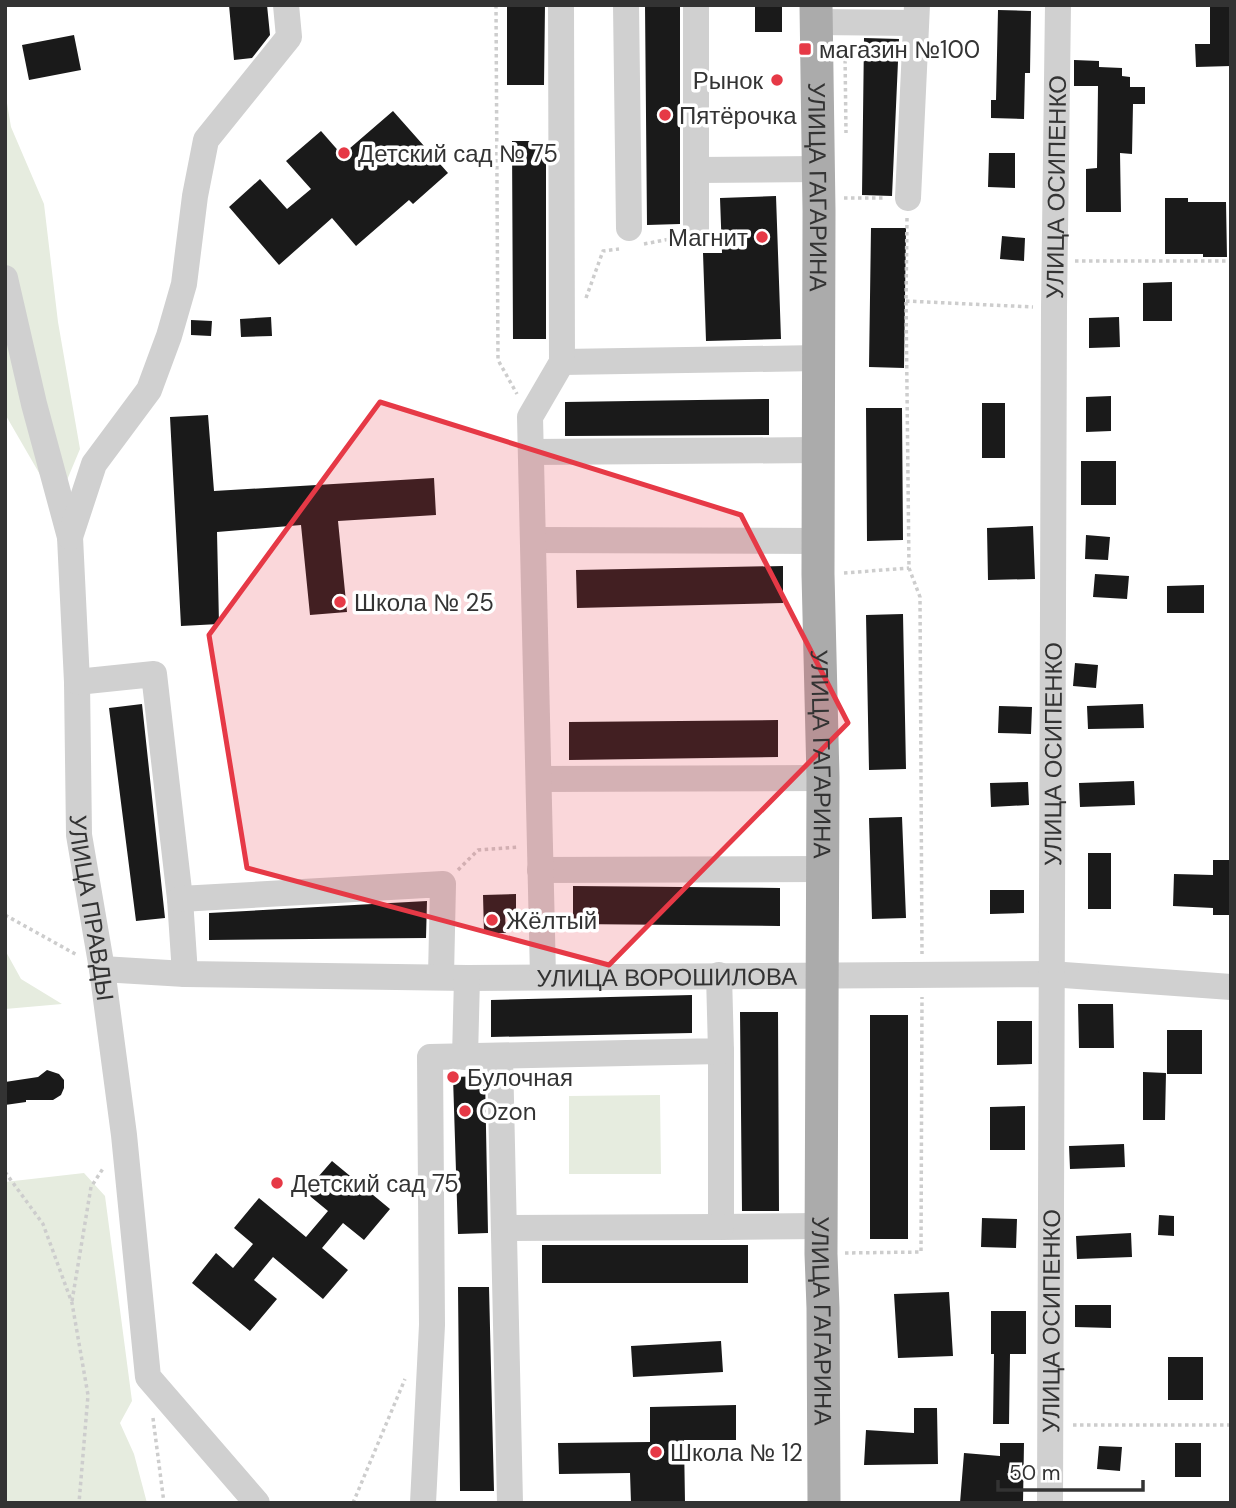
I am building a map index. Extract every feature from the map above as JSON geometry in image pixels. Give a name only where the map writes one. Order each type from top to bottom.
[{"type":"main road","name":"УЛИЦА ГАГАРИНА","points":[[816,14],[818,574],[823,778],[821,1240],[824,1503]]},
{"type":"street","points":[[70,537],[94,464],[149,390],[169,336],[184,284],[195,196],[206,140],[289,37],[286,5]]},
{"type":"street","points":[[543,976],[530,417],[562,362],[561,5]]},
{"type":"street","points":[[626,5],[634,240]]},
{"type":"street","points":[[696,5],[696,234]]},
{"type":"street","name":"УЛИЦА ОСИПЕНКО","points":[[1050,1503],[1050,974],[1058,5]]},
{"type":"street","points":[[816,14],[916,14],[908,198]]},
{"type":"street","points":[[696,170],[818,181]]},
{"type":"street","name":"УЛИЦА ПРАВДЫ","points":[[5,278],[34,404],[70,537],[77,681],[79,835],[102,969],[105,1060],[124,1135],[148,1377],[257,1503]]},
{"type":"street","points":[[562,362],[819,358]]},
{"type":"street","points":[[532,452],[817,450]]},
{"type":"street","points":[[533,540],[818,541]]},
{"type":"street","points":[[77,681],[154,674],[180,899],[185,974]]},
{"type":"street","points":[[538,779],[823,778]]},
{"type":"street","points":[[540,858],[822,869]]},
{"type":"street","points":[[180,899],[443,884],[465,1057]]},
{"type":"street","name":"УЛИЦА ВОРОШИЛОВА","points":[[102,969],[185,974],[454,977],[1050,974],[1231,987]]},
{"type":"street","points":[[719,975],[722,1227]]},
{"type":"street","points":[[423,1503],[432,1325],[430,1057],[721,1051]]},
{"type":"street","points":[[500,1056],[510,1503]]},
{"type":"street","points":[[504,1228],[722,1227],[821,1240]]},
{"type":"path","points":[[496,5],[498,360],[530,417]]},
{"type":"path","points":[[818,181],[846,199],[908,198],[906,301],[909,568],[920,597],[922,974],[920,1252],[821,1240]]},
{"type":"path","points":[[585,301],[603,251],[634,240],[696,234]]},
{"type":"path","points":[[1054,261],[1231,261]]},
{"type":"path","points":[[906,301],[1054,308]]},
{"type":"path","points":[[818,574],[909,568]]},
{"type":"path","points":[[443,884],[478,850],[540,858]]},
{"type":"path","points":[[5,915],[102,969]]},
{"type":"path","points":[[72,1303],[91,1187],[124,1135]]},
{"type":"path","points":[[5,1172],[43,1224],[72,1303],[88,1395],[79,1503]]},
{"type":"path","points":[[353,1503],[408,1373]]},
{"type":"path","points":[[153,1415],[163,1503]]},
{"type":"path","points":[[1050,1426],[1231,1425]]},
{"type":"highlighted area","points":[[380,402],[741,515],[848,723],[609,965],[247,868],[209,635]]},
{"type":"shaded area","points":[[5,91],[11,127],[44,204],[58,322],[80,449],[67,480],[42,478],[5,414]]},
{"type":"shaded area","points":[[5,950],[21,979],[62,1004],[5,1009]]},
{"type":"shaded area","points":[[660,1095],[661,1174],[569,1174],[569,1096]]},
{"type":"shaded area","points":[[84,1173],[105,1196],[132,1401],[120,1423],[134,1454],[147,1503],[5,1503],[5,1182]]},
{"type":"building","points":[[229,5],[267,5],[270,35],[252,58],[234,60]]},
{"type":"building","points":[[507,5],[545,5],[544,85],[507,85]]},
{"type":"building","name":"Пятёрочка","points":[[645,5],[680,5],[680,224],[647,225]]},
{"type":"building","points":[[755,5],[782,5],[782,32],[755,32]]},
{"type":"building","points":[[1210,5],[1231,5],[1231,66],[1196,67],[1195,44],[1210,44]]},
{"type":"building","points":[[998,10],[1031,11],[1030,73],[1025,73],[1024,119],[991,118],[991,100],[996,100]]},
{"type":"building","points":[[74,35],[81,70],[29,80],[22,45]]},
{"type":"building","points":[[864,38],[899,39],[892,196],[862,195]]},
{"type":"building","points":[[1074,60],[1099,61],[1099,67],[1122,68],[1122,76],[1130,77],[1130,87],[1145,87],[1145,104],[1133,104],[1132,154],[1120,153],[1121,212],[1086,212],[1086,169],[1097,168],[1098,86],[1074,86]]},
{"type":"building","points":[[393,111],[448,173],[413,204],[409,200],[356,246],[332,218],[279,265],[229,207],[260,179],[287,209],[311,189],[286,161],[321,131],[342,155]]},
{"type":"building","points":[[512,141],[546,141],[546,339],[513,339]]},
{"type":"building","points":[[989,153],[1015,153],[1015,188],[988,187]]},
{"type":"building","points":[[776,196],[781,339],[706,341],[703,253],[722,253],[720,198]]},
{"type":"building","points":[[1165,198],[1188,198],[1188,202],[1226,202],[1227,257],[1165,254]]},
{"type":"building","points":[[871,228],[906,228],[904,368],[869,367]]},
{"type":"building","points":[[1002,236],[1025,238],[1024,261],[1000,259]]},
{"type":"building","points":[[1172,282],[1172,321],[1143,321],[1143,283]]},
{"type":"building","points":[[271,317],[272,336],[241,337],[240,319]]},
{"type":"building","points":[[1119,317],[1120,347],[1089,348],[1089,318]]},
{"type":"building","points":[[191,320],[212,321],[211,336],[191,335]]},
{"type":"building","points":[[1111,396],[1111,431],[1086,432],[1086,397]]},
{"type":"building","points":[[769,399],[769,435],[565,436],[565,402]]},
{"type":"building","points":[[982,403],[1005,403],[1005,458],[982,458]]},
{"type":"building","points":[[866,408],[902,408],[903,540],[867,541]]},
{"type":"building","points":[[208,415],[214,491],[434,478],[436,515],[338,521],[347,612],[310,615],[301,525],[217,532],[219,624],[181,626],[170,417]]},
{"type":"building","points":[[1081,461],[1116,461],[1116,505],[1081,505]]},
{"type":"building","points":[[1033,526],[1035,579],[988,580],[987,528]]},
{"type":"building","points":[[1086,535],[1110,537],[1108,560],[1085,559]]},
{"type":"building","points":[[783,566],[783,603],[577,608],[576,570]]},
{"type":"building","points":[[1095,574],[1129,576],[1127,599],[1093,597]]},
{"type":"building","points":[[1204,585],[1204,613],[1167,613],[1167,586]]},
{"type":"building","points":[[903,614],[906,769],[869,770],[866,615]]},
{"type":"building","points":[[1075,663],[1098,665],[1096,688],[1073,686]]},
{"type":"building","points":[[142,704],[165,918],[136,921],[109,708]]},
{"type":"building","points":[[1143,704],[1144,728],[1088,729],[1087,706]]},
{"type":"building","points":[[999,706],[1032,707],[1031,734],[998,733]]},
{"type":"building","points":[[778,720],[778,757],[569,760],[569,722]]},
{"type":"building","points":[[1134,781],[1135,805],[1080,807],[1079,783]]},
{"type":"building","points":[[1028,782],[1029,805],[991,807],[990,783]]},
{"type":"building","points":[[902,817],[906,918],[872,919],[869,818]]},
{"type":"building","points":[[1088,853],[1111,853],[1111,909],[1088,909]]},
{"type":"building","points":[[1213,860],[1231,860],[1231,915],[1213,915],[1213,908],[1173,906],[1174,874],[1213,875]]},
{"type":"building","points":[[573,886],[780,888],[780,926],[573,924]]},
{"type":"building","points":[[990,890],[1024,890],[1024,913],[990,914]]},
{"type":"building","points":[[516,894],[516,914],[505,914],[506,933],[484,933],[483,895]]},
{"type":"building","points":[[427,901],[426,938],[209,940],[209,913]]},
{"type":"building","points":[[692,995],[692,1033],[491,1037],[491,1000]]},
{"type":"building","points":[[1078,1004],[1113,1004],[1114,1048],[1079,1048]]},
{"type":"building","points":[[740,1012],[778,1012],[779,1211],[742,1211]]},
{"type":"building","points":[[870,1015],[908,1015],[908,1239],[870,1239]]},
{"type":"building","points":[[997,1021],[1032,1021],[1032,1064],[997,1065]]},
{"type":"building","points":[[1167,1030],[1202,1030],[1202,1074],[1167,1074]]},
{"type":"building","points":[[47,1070],[59,1074],[64,1080],[61,1095],[53,1100],[26,1100],[5,1105],[5,1082],[38,1077]]},
{"type":"building","points":[[1143,1072],[1166,1073],[1165,1120],[1143,1120]]},
{"type":"building","points":[[485,1076],[488,1233],[458,1234],[453,1077]]},
{"type":"building","points":[[1025,1106],[1025,1150],[990,1150],[990,1107]]},
{"type":"building","points":[[1124,1144],[1125,1167],[1070,1169],[1069,1146]]},
{"type":"building","points":[[332,1161],[390,1209],[364,1240],[343,1223],[322,1248],[348,1270],[323,1299],[273,1257],[254,1280],[277,1299],[250,1331],[192,1283],[216,1253],[233,1268],[253,1244],[234,1228],[259,1198],[306,1237],[328,1211],[305,1192]]},
{"type":"building","points":[[1159,1215],[1174,1216],[1174,1236],[1158,1235]]},
{"type":"building","points":[[982,1218],[1017,1219],[1016,1248],[981,1247]]},
{"type":"building","points":[[1131,1233],[1132,1257],[1077,1259],[1076,1236]]},
{"type":"building","points":[[542,1245],[748,1245],[748,1283],[542,1283]]},
{"type":"building","points":[[458,1287],[489,1287],[494,1491],[460,1491]]},
{"type":"building","points":[[949,1292],[953,1356],[898,1358],[894,1294]]},
{"type":"building","points":[[1075,1305],[1111,1305],[1111,1328],[1075,1327]]},
{"type":"building","points":[[991,1311],[1026,1311],[1026,1354],[1010,1354],[1009,1424],[993,1424],[994,1354],[991,1354]]},
{"type":"building","points":[[721,1341],[723,1372],[633,1377],[631,1346]]},
{"type":"building","points":[[1168,1357],[1203,1357],[1203,1400],[1168,1400]]},
{"type":"building","points":[[736,1405],[736,1440],[684,1440],[685,1503],[631,1503],[630,1473],[559,1474],[558,1443],[650,1442],[650,1407]]},
{"type":"building","points":[[914,1408],[937,1408],[938,1464],[864,1465],[866,1430],[914,1433]]},
{"type":"building","points":[[1000,1443],[1024,1443],[1023,1503],[960,1503],[964,1453],[1000,1456]]},
{"type":"building","points":[[1175,1443],[1201,1443],[1201,1477],[1175,1477]]},
{"type":"building","points":[[1099,1446],[1122,1447],[1120,1471],[1097,1469]]},
{"type":"place","name":"магазин №100","points":[[805,49]]},
{"type":"place","name":"Рынок","points":[[777,80]]},
{"type":"place","name":"Пятёрочка","points":[[665,115]]},
{"type":"place","name":"Детский сад № 75","points":[[344,153]]},
{"type":"place","name":"Магнит","points":[[762,237]]},
{"type":"place","name":"Школа № 25","points":[[340,602]]},
{"type":"place","name":"Жёлтый","points":[[492,920]]},
{"type":"place","name":"Булочная","points":[[453,1077]]},
{"type":"place","name":"Ozon","points":[[465,1111]]},
{"type":"place","name":"Детский сад 75","points":[[277,1183]]},
{"type":"place","name":"Школа № 12","points":[[656,1452]]}]
